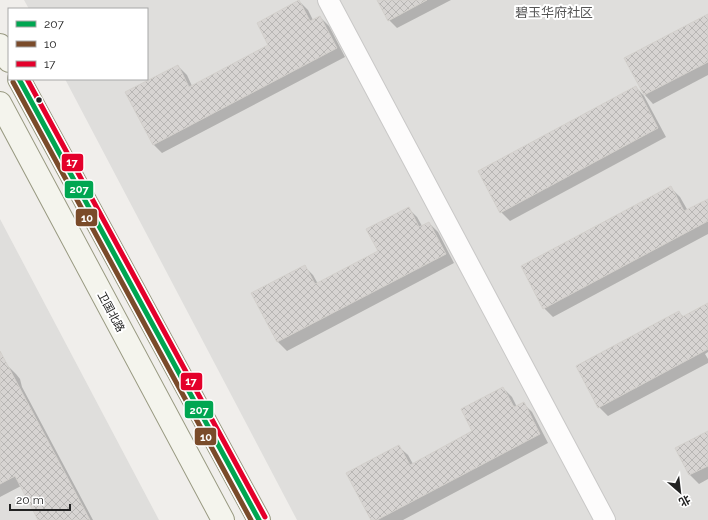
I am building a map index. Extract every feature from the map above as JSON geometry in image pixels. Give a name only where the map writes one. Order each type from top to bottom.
[{"type":"main road","points":[[0,45],[8,59]]},
{"type":"main road","points":[[20,80],[259,520]]},
{"type":"main road","name":"卫国北路","points":[[0,104],[223,520]]},
{"type":"street","points":[[328,0],[605,520]]},
{"type":"shaded area","points":[[24,0],[708,0],[708,520],[297,520],[66,80],[148,80],[148,8],[28,8]]},
{"type":"shaded area","points":[[0,219],[159,520],[0,520]]},
{"type":"building","points":[[299,0],[310,21],[320,16],[337,48],[153,145],[125,92],[178,65],[189,87],[268,45],[257,23]]},
{"type":"building","points":[[377,0],[427,0],[388,21]]},
{"type":"building","points":[[708,14],[708,62],[644,95],[624,58]]},
{"type":"building","points":[[636,86],[658,128],[500,213],[478,171]]},
{"type":"building","points":[[671,186],[684,211],[708,199],[708,221],[543,309],[521,266]]},
{"type":"building","points":[[409,207],[419,227],[429,222],[446,254],[277,342],[251,293],[305,265],[315,284],[378,251],[366,229]]},
{"type":"building","points":[[708,303],[708,349],[598,408],[576,366],[679,311],[682,317]]},
{"type":"building","points":[[0,351],[90,520],[38,520],[15,476],[0,484]]},
{"type":"building","points":[[503,387],[514,407],[524,402],[540,434],[377,520],[371,520],[346,473],[399,445],[410,465],[472,431],[461,409]]},
{"type":"building","points":[[708,431],[708,466],[689,475],[675,448]]},
{"type":"transit line","name":"207","points":[[20,80],[259,520]]},
{"type":"transit line","name":"17","points":[[28,80],[265,517]]},
{"type":"transit line","name":"10","points":[[13,82],[251,520]]},
{"type":"district","name":"碧玉华府社区","points":[[554,12]]}]
